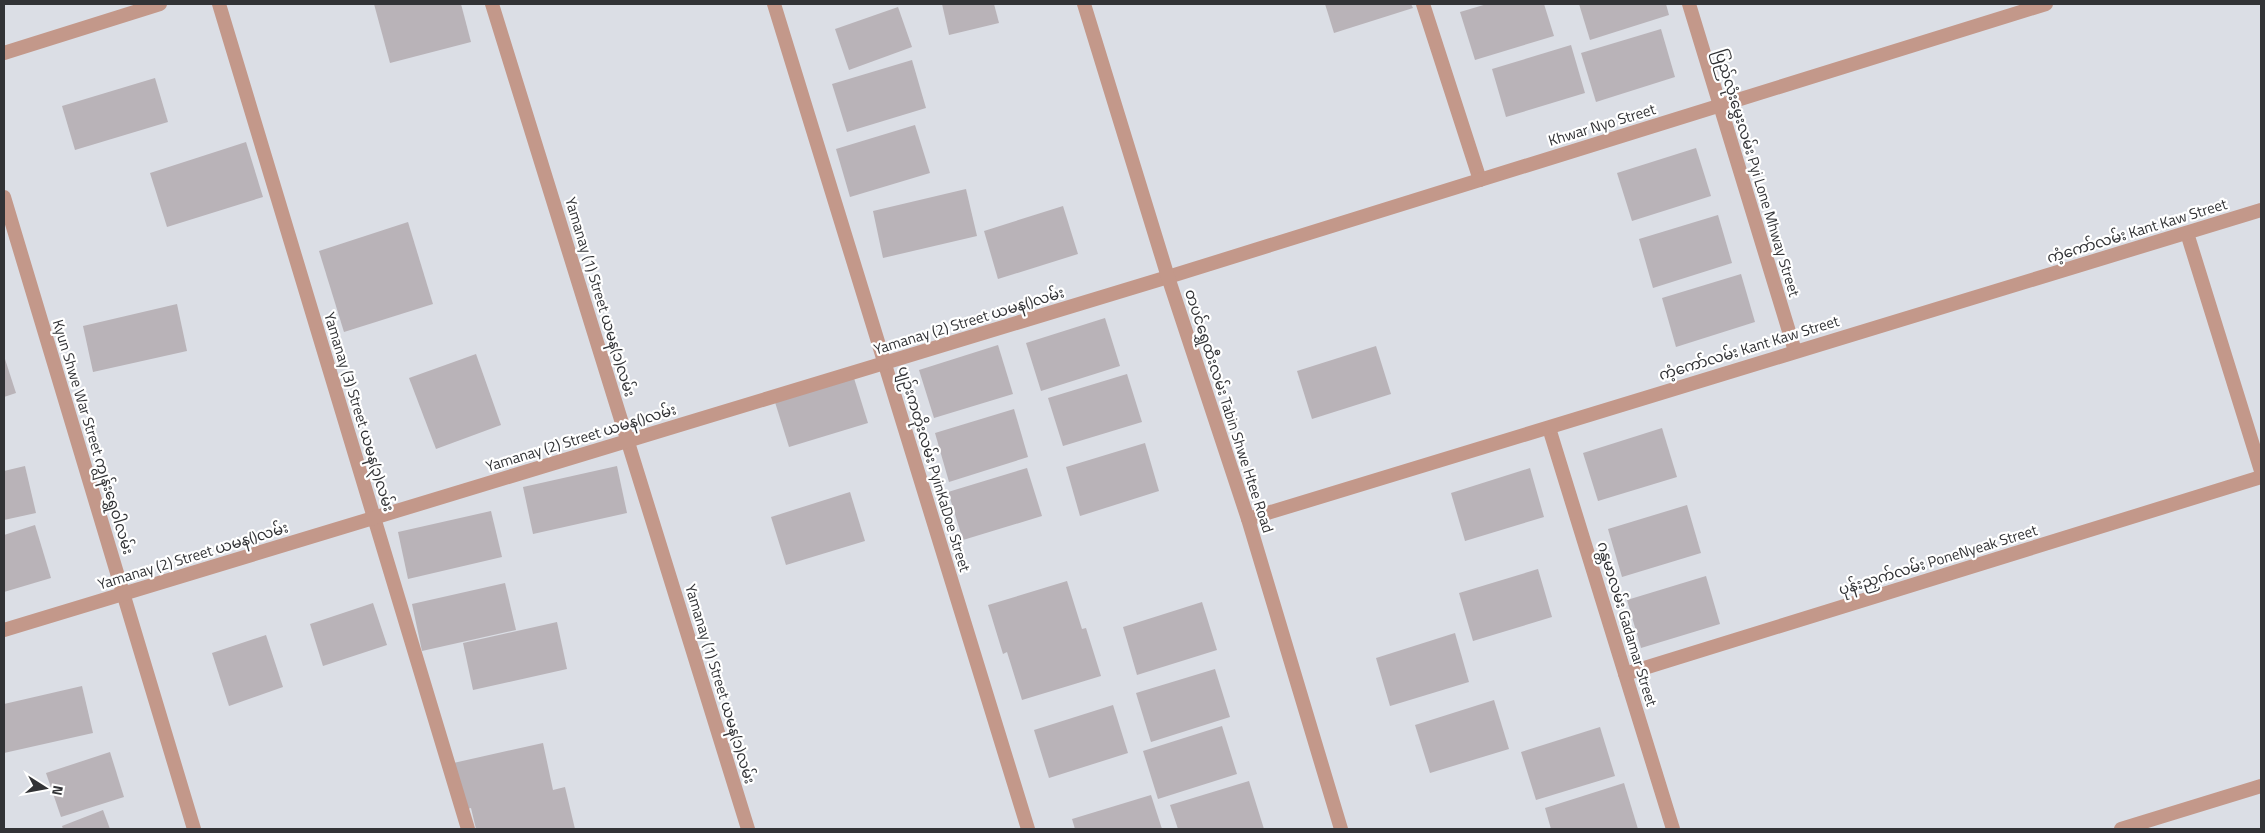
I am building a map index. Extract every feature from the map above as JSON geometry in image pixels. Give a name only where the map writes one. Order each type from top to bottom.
[{"type":"street","points":[[4,53],[160,4]]},
{"type":"street","name":"Yamanay (3) Street ယမန(၃)လမ်း","points":[[218,4],[468,829]]},
{"type":"street","name":"Yamanay (1) Street ယမန(၁)လမ်း","points":[[492,4],[748,829]]},
{"type":"street","name":"ပျဉ်းကတိုးလမ်း PyinKaDoe Street","points":[[774,4],[1028,829]]},
{"type":"street","name":"တပင်ရွှေထီးလမ်း Tabin Shwe Htee Road","points":[[1084,4],[1168,277],[1248,519],[1340,829]]},
{"type":"street","points":[[1423,4],[1480,180]]},
{"type":"street","name":"ပြည်လုံးမွှေးလမ်း Pyi Lone Mhway Street","points":[[1689,4],[1795,351]]},
{"type":"street","name":"Khwar Nyo Street","points":[[1168,277],[2046,4]]},
{"type":"street","name":"Kyun Shwe War Street ကျွန်းရွှေဝါလမ်း","points":[[4,197],[194,829]]},
{"type":"street","name":"ကံ့ကော်လမ်း Kant Kaw Street","points":[[1248,519],[2261,210]]},
{"type":"street","points":[[2187,233],[2261,471]]},
{"type":"street","name":"Yamanay (2) Street ယမန()လမ်း","points":[[4,630],[1168,277]]},
{"type":"street","name":"ဂန္တမာလမ်း Gadamar Street","points":[[1549,428],[1674,829]]},
{"type":"street","name":"ပုန်းညှက်လမ်း PoneNyeak Street","points":[[1625,674],[2261,477]]},
{"type":"street","points":[[2121,829],[2261,786]]},
{"type":"building","points":[[374,4],[461,4],[471,42],[390,63]]},
{"type":"building","points":[[942,4],[994,4],[999,23],[949,35]]},
{"type":"building","points":[[1325,4],[1411,4],[1413,8],[1334,33]]},
{"type":"building","points":[[1487,4],[1544,4],[1554,36],[1475,60],[1460,12]]},
{"type":"building","points":[[1579,4],[1666,4],[1669,15],[1590,40]]},
{"type":"building","points":[[898,7],[912,47],[849,70],[835,29]]},
{"type":"building","points":[[1661,29],[1675,77],[1596,102],[1581,53]]},
{"type":"building","points":[[1571,45],[1585,93],[1506,117],[1492,69]]},
{"type":"building","points":[[912,60],[926,108],[847,132],[832,84]]},
{"type":"building","points":[[155,78],[168,122],[75,150],[62,106]]},
{"type":"building","points":[[915,125],[930,173],[850,197],[836,149]]},
{"type":"building","points":[[246,142],[263,197],[167,227],[150,173]]},
{"type":"building","points":[[1696,148],[1711,196],[1632,221],[1617,173]]},
{"type":"building","points":[[966,189],[977,236],[883,258],[873,211]]},
{"type":"building","points":[[1063,206],[1078,254],[998,279],[984,231]]},
{"type":"building","points":[[1718,215],[1732,263],[1653,288],[1639,239]]},
{"type":"building","points":[[408,222],[433,304],[344,332],[319,251]]},
{"type":"building","points":[[1741,274],[1755,322],[1676,347],[1662,298]]},
{"type":"building","points":[[177,304],[187,351],[93,372],[83,326]]},
{"type":"building","points":[[1105,318],[1120,366],[1041,391],[1026,343]]},
{"type":"building","points":[[998,345],[1013,394],[934,418],[919,370]]},
{"type":"building","points":[[1376,346],[1391,394],[1312,419],[1297,371]]},
{"type":"building","points":[[476,354],[501,425],[436,449],[409,378]]},
{"type":"building","points":[[4,356],[16,393],[4,397]]},
{"type":"building","points":[[1127,374],[1142,422],[1063,446],[1048,398]]},
{"type":"building","points":[[853,375],[868,423],[789,447],[774,399]]},
{"type":"building","points":[[1014,409],[1028,457],[949,482],[935,433]]},
{"type":"building","points":[[1662,428],[1677,477],[1598,501],[1583,453]]},
{"type":"building","points":[[1145,443],[1159,491],[1080,516],[1066,467]]},
{"type":"building","points":[[25,466],[36,513],[4,520],[4,471]]},
{"type":"building","points":[[617,466],[627,513],[533,534],[523,487]]},
{"type":"building","points":[[1027,468],[1042,516],[963,540],[948,492]]},
{"type":"building","points":[[1530,468],[1544,517],[1465,541],[1451,493]]},
{"type":"building","points":[[850,492],[865,541],[786,565],[771,517]]},
{"type":"building","points":[[1687,505],[1701,553],[1622,577],[1608,529]]},
{"type":"building","points":[[491,511],[502,557],[408,579],[398,532]]},
{"type":"building","points":[[35,525],[51,578],[4,592],[4,535]]},
{"type":"building","points":[[1538,569],[1552,617],[1473,641],[1459,593]]},
{"type":"building","points":[[1706,576],[1720,624],[1641,648],[1627,600]]},
{"type":"building","points":[[1067,581],[1082,629],[1086,628],[1101,676],[1022,700],[1007,652],[1003,654],[988,605]]},
{"type":"building","points":[[505,583],[516,630],[422,651],[412,604]]},
{"type":"building","points":[[1202,602],[1217,650],[1137,675],[1123,627]]},
{"type":"building","points":[[373,603],[387,645],[323,666],[310,624]]},
{"type":"building","points":[[557,622],[567,669],[473,690],[463,643]]},
{"type":"building","points":[[1455,633],[1469,682],[1390,706],[1376,658]]},
{"type":"building","points":[[266,635],[283,687],[229,706],[212,653]]},
{"type":"building","points":[[1215,669],[1230,717],[1151,742],[1136,693]]},
{"type":"building","points":[[82,686],[93,733],[4,753],[4,704]]},
{"type":"building","points":[[1494,700],[1509,749],[1430,773],[1415,725]]},
{"type":"building","points":[[1113,705],[1128,753],[1049,778],[1034,730]]},
{"type":"building","points":[[1222,726],[1237,774],[1158,799],[1143,751]]},
{"type":"building","points":[[1600,727],[1615,776],[1536,800],[1521,752]]},
{"type":"building","points":[[543,743],[553,790],[565,787],[575,829],[476,829],[471,808],[460,811],[449,764]]},
{"type":"building","points":[[110,752],[124,797],[61,817],[46,773]]},
{"type":"building","points":[[1249,781],[1264,829],[1178,829],[1170,805]]},
{"type":"building","points":[[1624,783],[1638,829],[1551,829],[1545,808]]},
{"type":"building","points":[[1151,795],[1162,829],[1075,829],[1072,819]]},
{"type":"building","points":[[103,810],[110,829],[63,829],[62,826]]}]
